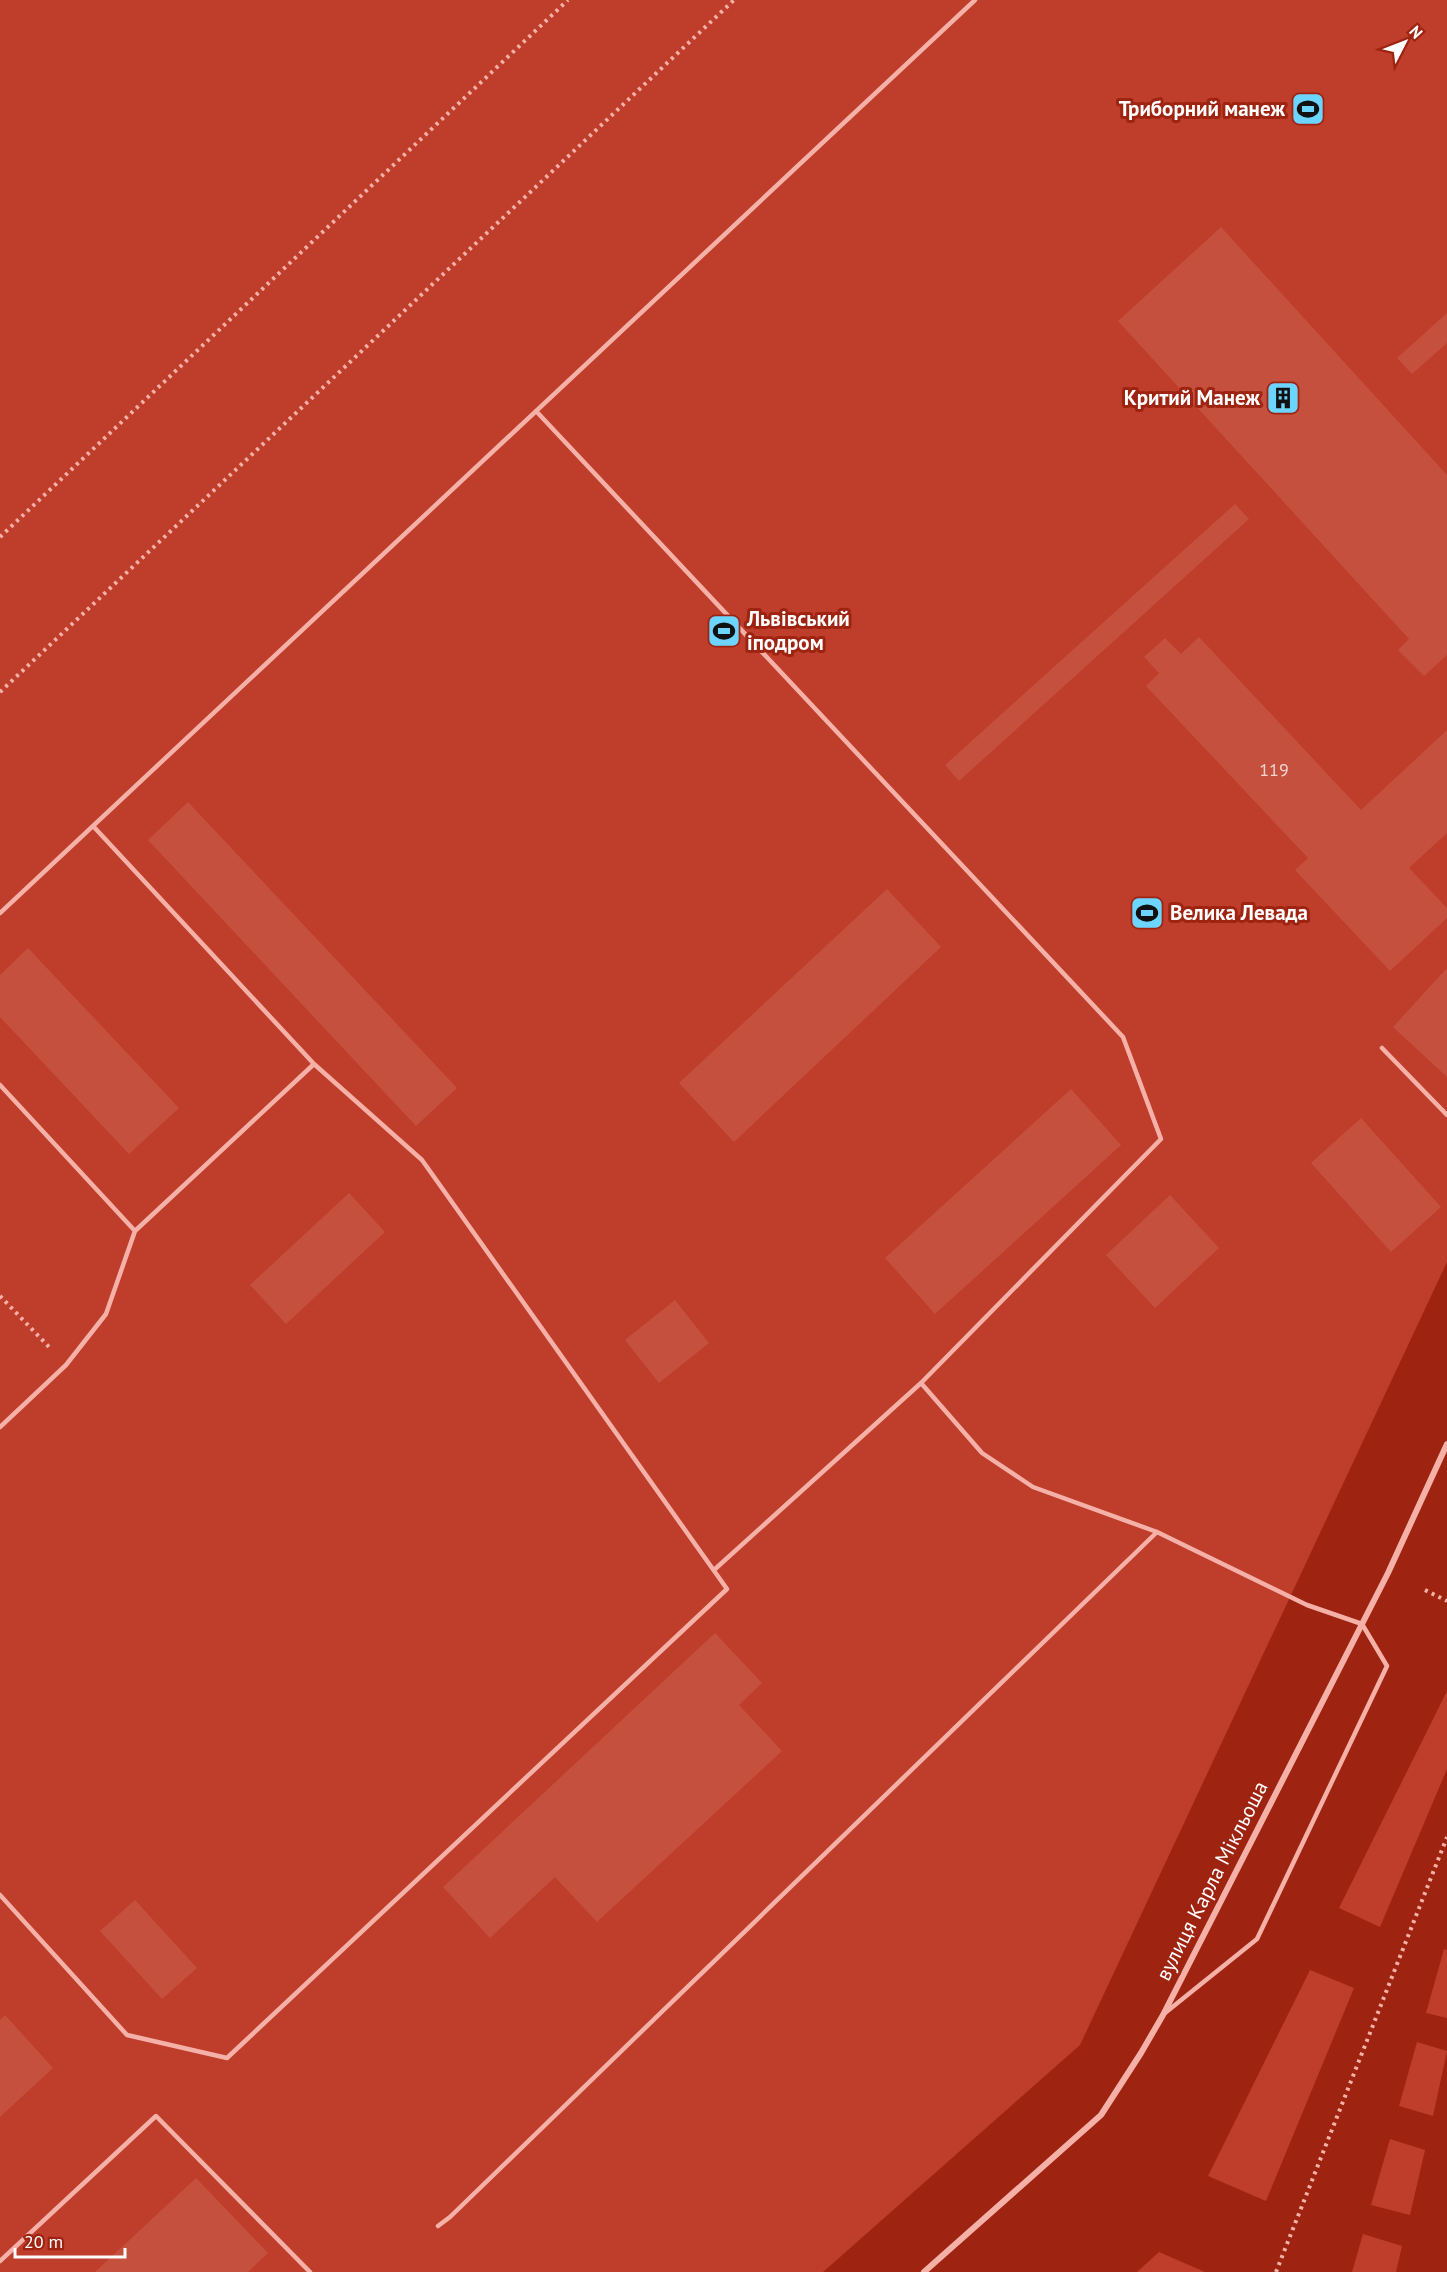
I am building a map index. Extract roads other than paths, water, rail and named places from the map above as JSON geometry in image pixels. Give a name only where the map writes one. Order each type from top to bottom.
[{"type":"street","name":"вулиця Карла Мікльоша","points":[[924,2272],[1101,2115],[1141,2053],[1163,2015],[1388,1573],[1447,1444]]},
{"type":"lane","points":[[0,914],[975,0]]},
{"type":"lane","points":[[536,411],[1124,1037],[1161,1139],[921,1383],[714,1570]]},
{"type":"lane","points":[[0,1895],[127,2035],[227,2058],[727,1589],[422,1161],[314,1064],[93,826]]},
{"type":"lane","points":[[1382,1048],[1447,1115]]},
{"type":"lane","points":[[0,1427],[66,1365],[106,1314],[135,1231],[314,1064]]},
{"type":"lane","points":[[0,1085],[135,1231]]},
{"type":"lane","points":[[921,1383],[982,1453],[1033,1487],[1156,1532],[1307,1605],[1362,1624],[1387,1666],[1257,1939],[1163,2015]]},
{"type":"lane","points":[[438,2226],[450,2217],[1156,1532]]},
{"type":"lane","points":[[0,2261],[156,2116],[310,2272]]},
{"type":"place","name":"Триборний манеж","points":[[1308,109]]},
{"type":"place","name":"Критий Манеж","points":[[1283,398]]},
{"type":"place","name":"Львівський іподром","points":[[724,631]]},
{"type":"place","name":"Велика Левада","points":[[1147,913]]}]
